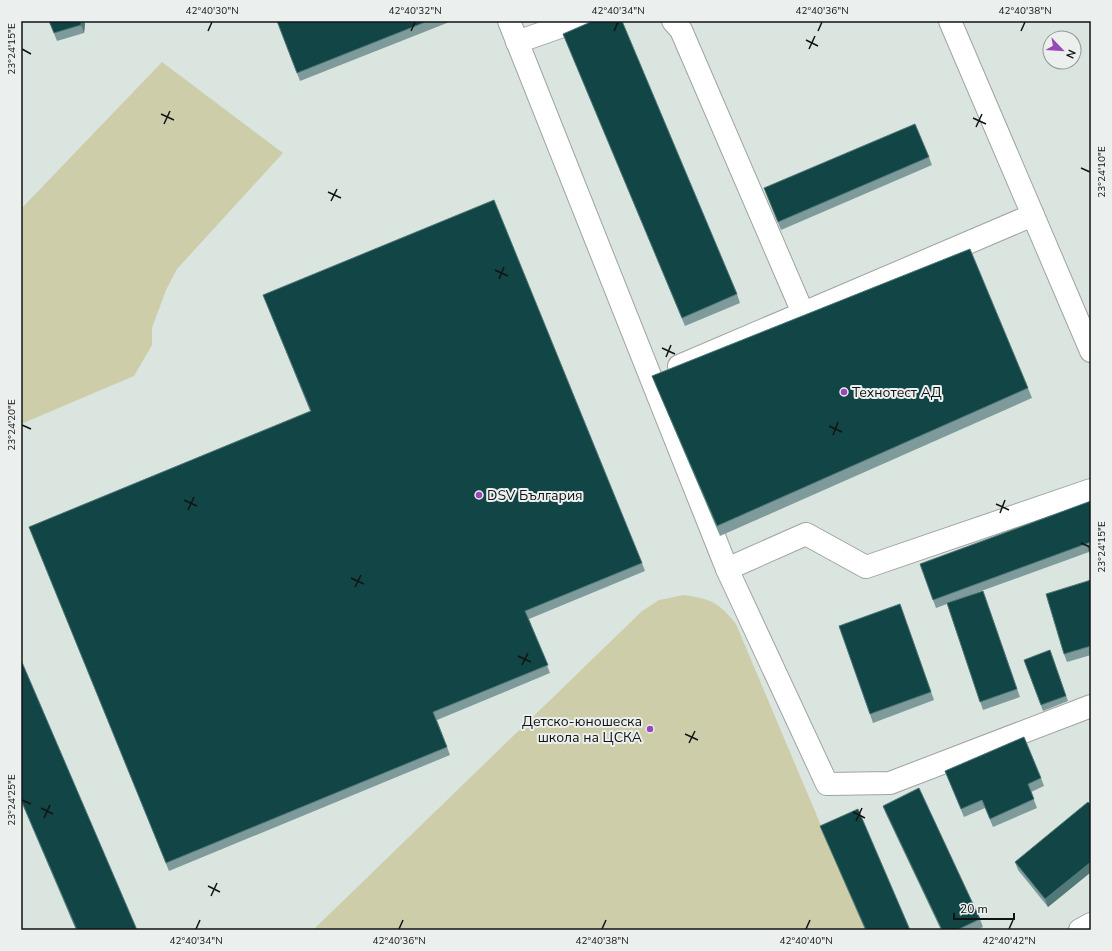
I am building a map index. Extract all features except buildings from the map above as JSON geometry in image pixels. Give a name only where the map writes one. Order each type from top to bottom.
[{"type":"lane","points":[[508,21],[727,569],[827,784],[890,784],[1091,706]]},
{"type":"lane","points":[[517,42],[577,21]]},
{"type":"lane","points":[[673,21],[681,30],[802,313]]},
{"type":"lane","points":[[950,21],[1091,351]]},
{"type":"lane","points":[[651,378],[1033,215]]},
{"type":"lane","points":[[727,569],[806,534],[866,567],[1091,490]]},
{"type":"lane","points":[[1080,930],[1091,924]]},
{"type":"shaded area","points":[[21,21],[1091,21],[1091,924],[1080,930],[21,930]]},
{"type":"green space","points":[[162,62],[283,153],[177,269],[166,290],[152,328],[152,345],[134,376],[21,424],[21,209]]},
{"type":"green space","name":"Детско-юношеска школа на ЦСКА","points":[[684,595],[708,600],[719,606],[736,624],[865,930],[313,930],[642,611],[659,600]]},
{"type":"place","name":"Технотест АД","points":[[844,392]]},
{"type":"place","name":"DSV България","points":[[479,495]]},
{"type":"place","name":"Детско-юношеска школа на ЦСКА","points":[[650,729]]}]
